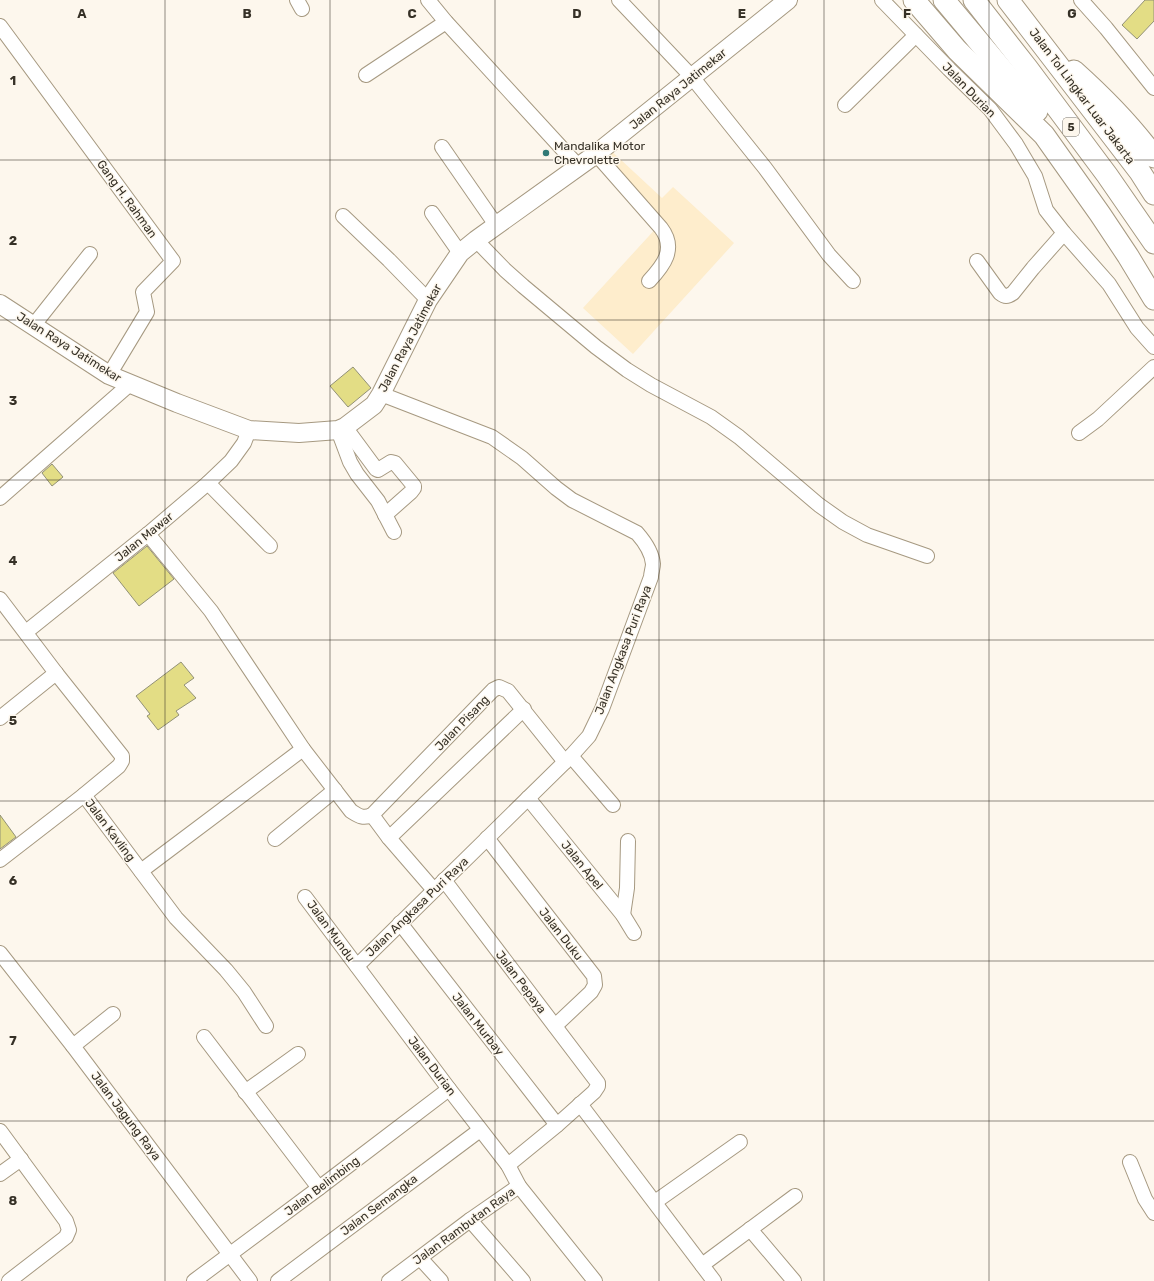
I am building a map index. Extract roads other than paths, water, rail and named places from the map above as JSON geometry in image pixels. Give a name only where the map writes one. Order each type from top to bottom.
[{"type":"highway","points":[[914,0],[957,50],[1044,135],[1104,220],[1154,299]]},
{"type":"highway","points":[[944,0],[1047,123],[1154,277]]},
{"type":"highway","name":"Jalan Tol Lingkar Luar Jakarta","points":[[1009,2],[1140,172],[1154,194]]},
{"type":"highway","name":"5","points":[[980,7],[1107,175],[1154,243]]},
{"type":"highway","points":[[1037,37],[1102,95],[1154,157]]},
{"type":"main road","name":"Jalan Raya Jatimekar","points":[[0,304],[109,375],[176,403],[249,430],[298,434],[342,428],[374,405],[428,300],[460,253],[496,225],[596,154],[788,0]]},
{"type":"street","points":[[428,0],[446,22],[579,167]]},
{"type":"street","points":[[619,0],[692,77],[765,168],[829,255],[853,281]]},
{"type":"street","name":"Jalan Durian","points":[[882,0],[990,109],[1016,144],[1035,176],[1046,210],[1064,233],[1109,284],[1137,328],[1154,347]]},
{"type":"street","points":[[1081,0],[1154,88]]},
{"type":"street","points":[[366,75],[446,22]]},
{"type":"street","name":"Gang H. Rahman","points":[[0,26],[173,261],[143,292],[148,312],[109,375]]},
{"type":"street","points":[[845,105],[916,35]]},
{"type":"street","points":[[442,147],[496,225]]},
{"type":"street","points":[[596,154],[661,228],[667,237],[669,244],[666,258],[649,282]]},
{"type":"street","points":[[432,213],[460,253]]},
{"type":"street","points":[[343,216],[428,300]]},
{"type":"street","points":[[977,261],[1000,293],[1008,296],[1013,293],[1064,233]]},
{"type":"street","points":[[476,240],[505,270],[596,347],[627,370],[651,385],[711,417],[740,437],[819,505],[843,522],[867,535],[927,556]]},
{"type":"street","points":[[33,326],[90,254]]},
{"type":"street","points":[[1079,433],[1098,419],[1154,367]]},
{"type":"street","points":[[0,498],[130,384]]},
{"type":"street","name":"Jalan Angkasa Puri Raya","points":[[357,966],[568,759],[589,736],[602,709],[651,577],[653,564],[650,552],[644,540],[637,532],[572,500],[522,458],[492,437],[381,394]]},
{"type":"street","points":[[342,428],[350,462],[357,474],[378,501],[394,532]]},
{"type":"street","points":[[342,428],[376,469],[378,470],[391,462],[396,463],[414,486],[411,492],[385,515]]},
{"type":"street","name":"Jalan Mawar","points":[[26,632],[148,534],[208,483],[231,461],[244,443],[249,430]]},
{"type":"street","points":[[208,483],[270,546]]},
{"type":"street","points":[[148,534],[211,611],[303,749],[351,811],[361,817],[366,818],[372,815]]},
{"type":"street","name":"Jalan Kavling","points":[[0,599],[122,756],[122,761],[119,766],[84,795],[176,918],[226,970],[244,992],[266,1026]]},
{"type":"street","points":[[0,718],[56,673]]},
{"type":"street","name":"Jalan Pisang","points":[[372,815],[493,690],[499,687],[508,691],[568,759],[613,805]]},
{"type":"street","points":[[389,838],[524,709]]},
{"type":"street","points":[[141,871],[303,749]]},
{"type":"street","points":[[275,839],[335,790]]},
{"type":"street","points":[[0,860],[84,795]]},
{"type":"street","name":"Jalan Apel","points":[[528,798],[623,915],[634,933]]},
{"type":"street","name":"Jalan Pepaya","points":[[372,815],[389,838],[439,885],[554,1026],[598,1083],[598,1086],[594,1092],[580,1104]]},
{"type":"street","name":"Jalan Duku","points":[[487,838],[594,976],[595,985],[591,992],[554,1026]]},
{"type":"street","points":[[623,915],[627,888],[628,841]]},
{"type":"street","name":"Jalan Mundu","points":[[305,897],[357,966]]},
{"type":"street","name":"Jalan Murbay","points":[[400,923],[557,1125]]},
{"type":"street","name":"Jalan Jagung Raya","points":[[0,953],[73,1046],[250,1281]]},
{"type":"street","name":"Jalan Durian","points":[[357,966],[508,1165],[519,1186],[595,1281]]},
{"type":"street","points":[[73,1046],[113,1014]]},
{"type":"street","points":[[204,1037],[319,1188]]},
{"type":"street","points":[[245,1092],[298,1054]]},
{"type":"street","name":"Jalan Belimbing","points":[[194,1281],[449,1089]]},
{"type":"street","points":[[508,1165],[580,1104],[714,1281]]},
{"type":"street","name":"Jalan Semangka","points":[[278,1281],[480,1130]]},
{"type":"street","points":[[0,1131],[66,1220],[69,1230],[66,1237],[10,1281]]},
{"type":"street","points":[[655,1202],[740,1142]]},
{"type":"street","points":[[0,1174],[21,1159]]},
{"type":"street","points":[[1130,1162],[1145,1199],[1154,1213]]},
{"type":"street","name":"Jalan Rambutan Raya","points":[[389,1281],[470,1220],[519,1186]]},
{"type":"street","points":[[702,1265],[796,1196]]},
{"type":"street","points":[[470,1220],[523,1281]]},
{"type":"street","points":[[750,1229],[794,1281]]},
{"type":"street","points":[[420,1258],[441,1281]]},
{"type":"place","name":"Mandalika Motor Chevrolette","points":[[546,153]]}]
